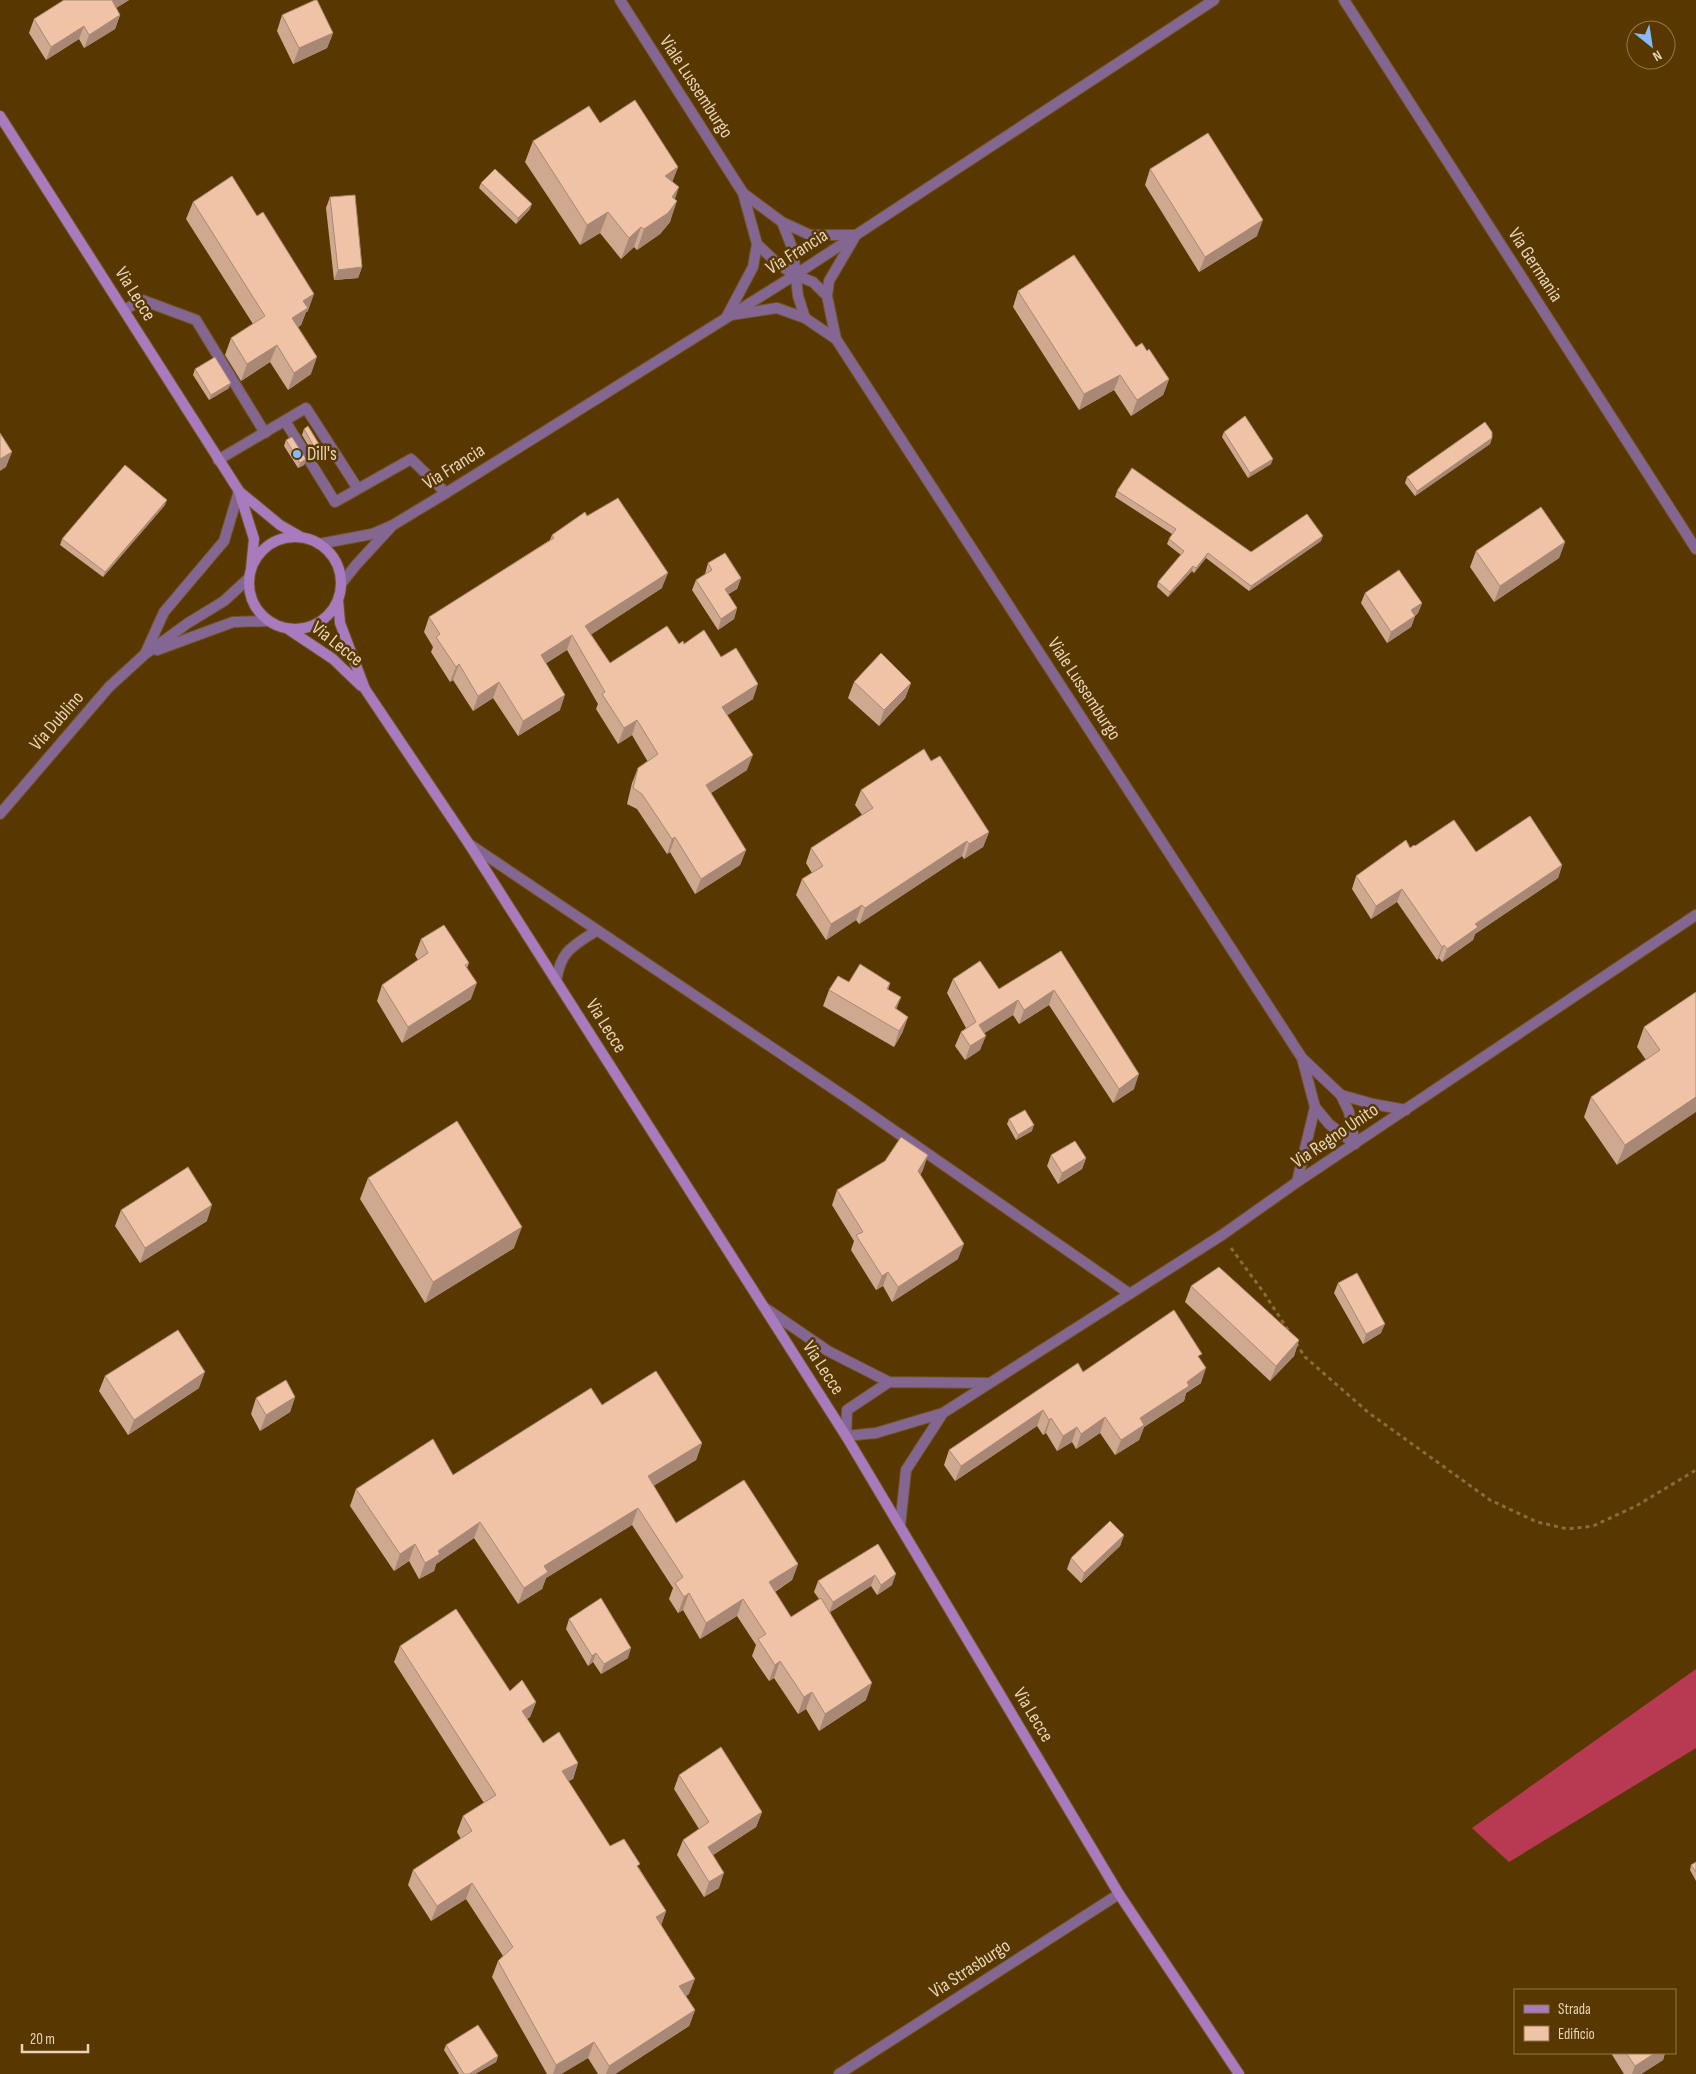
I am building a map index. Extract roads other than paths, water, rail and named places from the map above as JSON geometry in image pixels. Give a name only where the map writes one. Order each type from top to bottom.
[{"type":"main road","name":"Via Lecce","points":[[0,116],[239,491],[280,526],[302,538]]},
{"type":"main road","name":"Via Lecce","points":[[239,491],[254,539],[250,573]]},
{"type":"main road","points":[[286,538],[302,538],[319,544],[335,561],[340,573],[341,584],[338,600],[330,614],[317,623],[303,629],[287,629],[269,622],[260,613],[249,591],[250,573],[259,554],[271,544],[286,538]]},
{"type":"main road","name":"Via Lecce","points":[[338,600],[340,623],[365,689]]},
{"type":"main road","name":"Via Lecce","points":[[287,629],[333,659],[365,689],[469,844],[846,1436],[1120,1894],[1239,2074]]},
{"type":"street","name":"Viale Lussemburgo","points":[[620,0],[743,192]]},
{"type":"street","name":"Via Francia","points":[[393,525],[795,275],[1214,0]]},
{"type":"street","name":"Via Germania","points":[[1344,0],[1696,549]]},
{"type":"street","points":[[743,192],[782,222],[810,235],[856,235]]},
{"type":"street","points":[[728,316],[753,267],[757,244],[743,192]]},
{"type":"street","points":[[782,222],[793,250],[798,296],[805,318]]},
{"type":"street","points":[[836,339],[828,296],[829,281],[856,235]]},
{"type":"street","points":[[757,244],[778,264],[795,275],[813,282],[828,296]]},
{"type":"street","points":[[124,310],[142,300],[196,320],[264,433]]},
{"type":"street","points":[[728,316],[777,308],[805,318],[836,339]]},
{"type":"street","name":"Viale Lussemburgo","points":[[836,339],[1302,1058]]},
{"type":"street","points":[[218,460],[306,408],[358,489]]},
{"type":"street","points":[[285,421],[335,502],[411,458],[446,493]]},
{"type":"street","name":"Via Dublino","points":[[144,655],[164,612],[224,541],[239,491]]},
{"type":"street","points":[[319,544],[372,534],[393,525]]},
{"type":"street","points":[[341,584],[393,525]]},
{"type":"street","name":"Via Dublino","points":[[0,814],[109,687],[144,655],[188,623],[224,601],[250,573]]},
{"type":"street","name":"Via Dublino","points":[[144,655],[233,622],[269,622]]},
{"type":"street","points":[[469,844],[850,1100],[1130,1294]]},
{"type":"street","name":"Via Regno Unito","points":[[942,1413],[1222,1235],[1297,1182],[1696,916]]},
{"type":"street","points":[[556,981],[559,963],[571,946],[596,931]]},
{"type":"street","points":[[1302,1058],[1341,1095],[1349,1112],[1355,1144]]},
{"type":"street","points":[[1302,1058],[1315,1107],[1330,1124],[1355,1144]]},
{"type":"street","points":[[1341,1095],[1373,1104],[1406,1110]]},
{"type":"street","points":[[1297,1182],[1315,1107]]},
{"type":"street","points":[[763,1307],[828,1351],[889,1382],[991,1383]]},
{"type":"street","points":[[889,1382],[847,1410],[846,1436],[876,1433],[942,1413]]},
{"type":"street","points":[[900,1526],[906,1470],[942,1413]]},
{"type":"street","name":"Via Strasburgo","points":[[839,2074],[1120,1894]]},
{"type":"place","name":"Dill's","points":[[297,454]]}]
